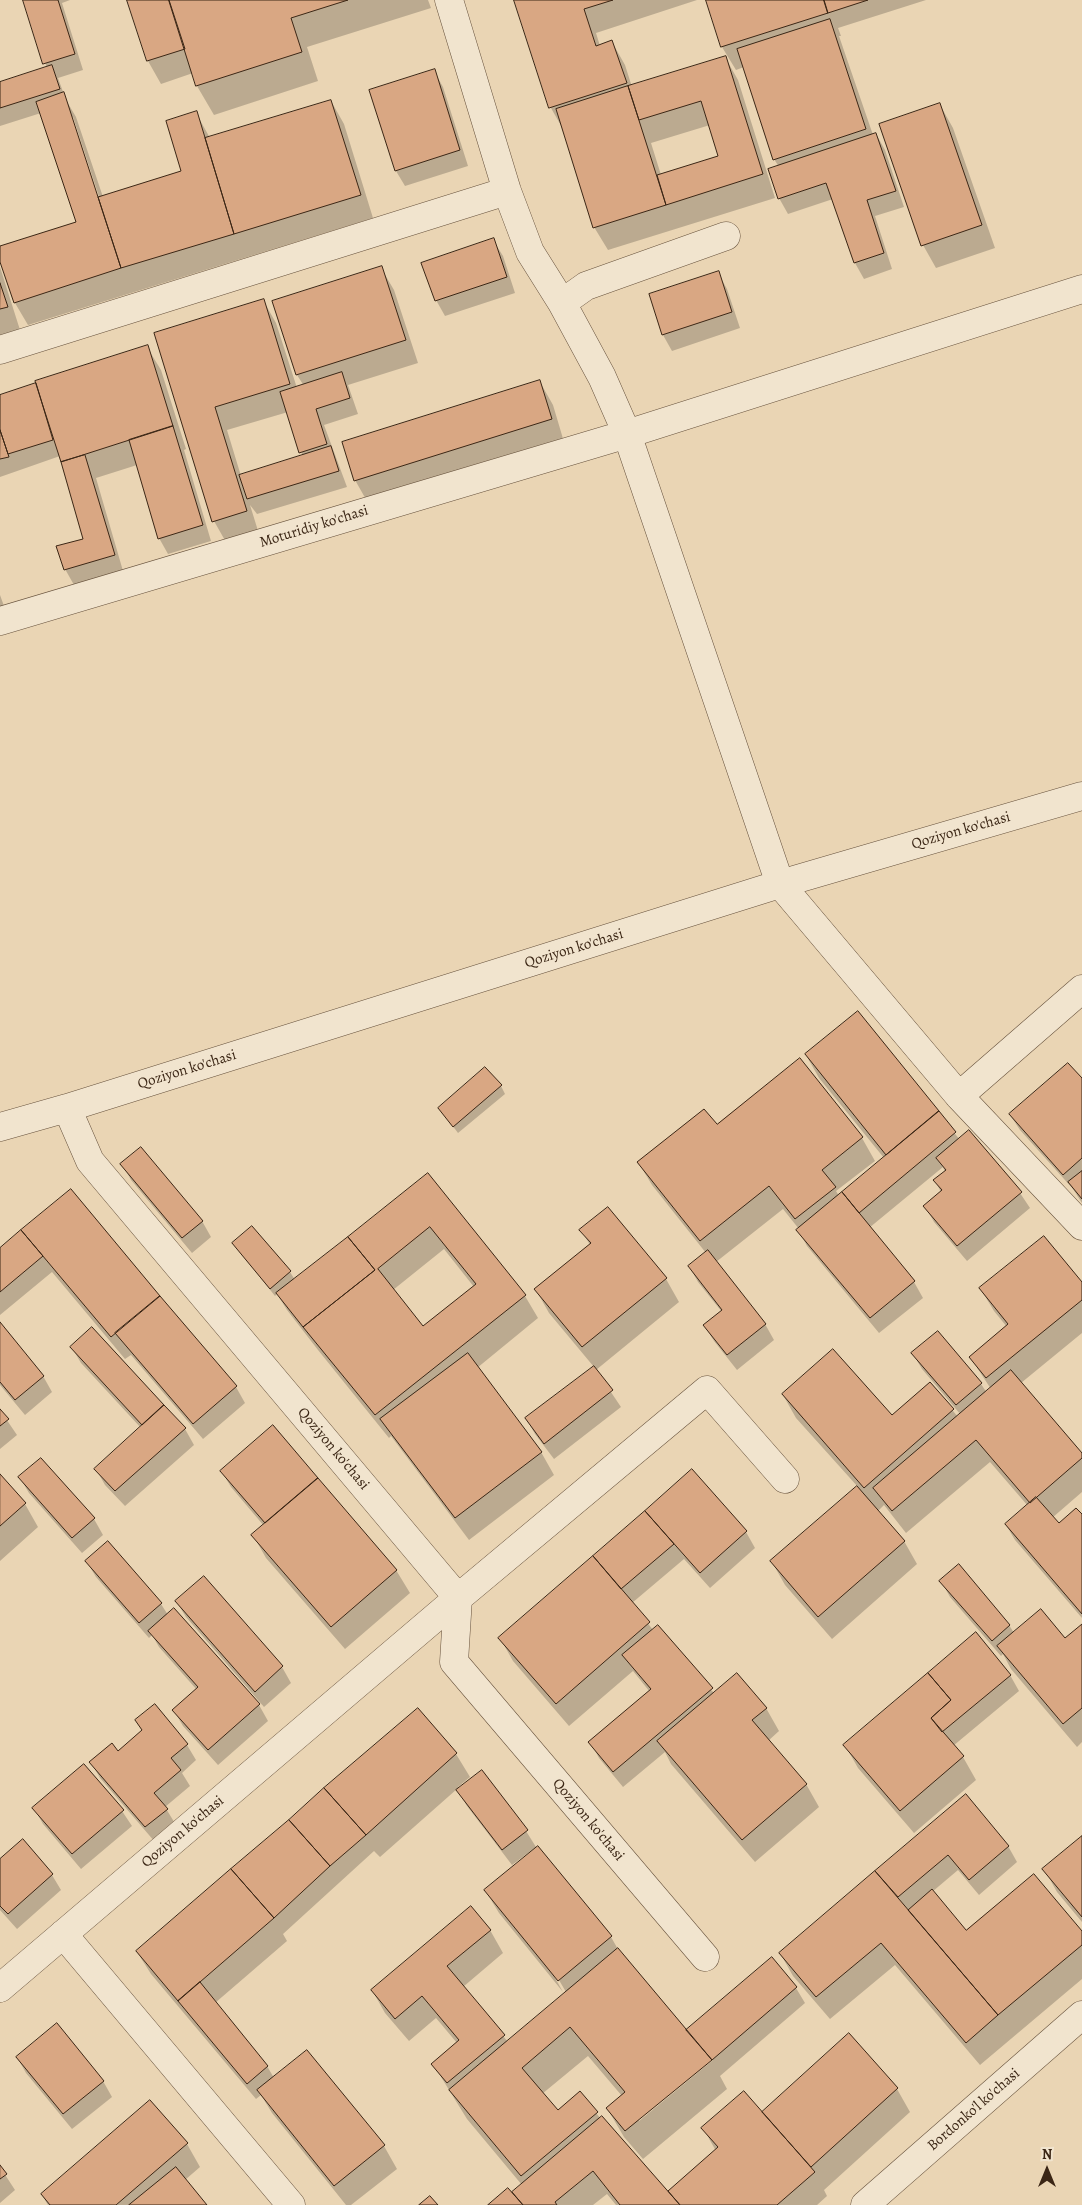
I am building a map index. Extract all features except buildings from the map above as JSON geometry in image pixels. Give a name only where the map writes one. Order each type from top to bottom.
[{"type":"street","points":[[448,0],[507,191],[530,252],[562,303],[602,377],[627,434],[780,884],[959,1096],[1082,1226]]},
{"type":"street","points":[[0,350],[507,191]]},
{"type":"street","points":[[562,303],[586,286],[726,236]]},
{"type":"street","name":"Moturidiy ko'chasi","points":[[0,621],[627,434],[1082,290]]},
{"type":"street","name":"Qoziyon ko'chasi","points":[[0,1127],[67,1108],[780,884],[1082,796]]},
{"type":"street","points":[[959,1096],[1082,989]]},
{"type":"street","name":"Qoziyon ko'chasi","points":[[67,1108],[90,1161],[458,1598],[454,1662],[705,1957]]},
{"type":"street","name":"Qoziyon ko'chasi","points":[[0,1988],[458,1598],[707,1390],[785,1479]]},
{"type":"street","points":[[62,1934],[291,2205]]},
{"type":"street","name":"Bordonko'l ko'chasi","points":[[865,2205],[1082,2015]]}]
